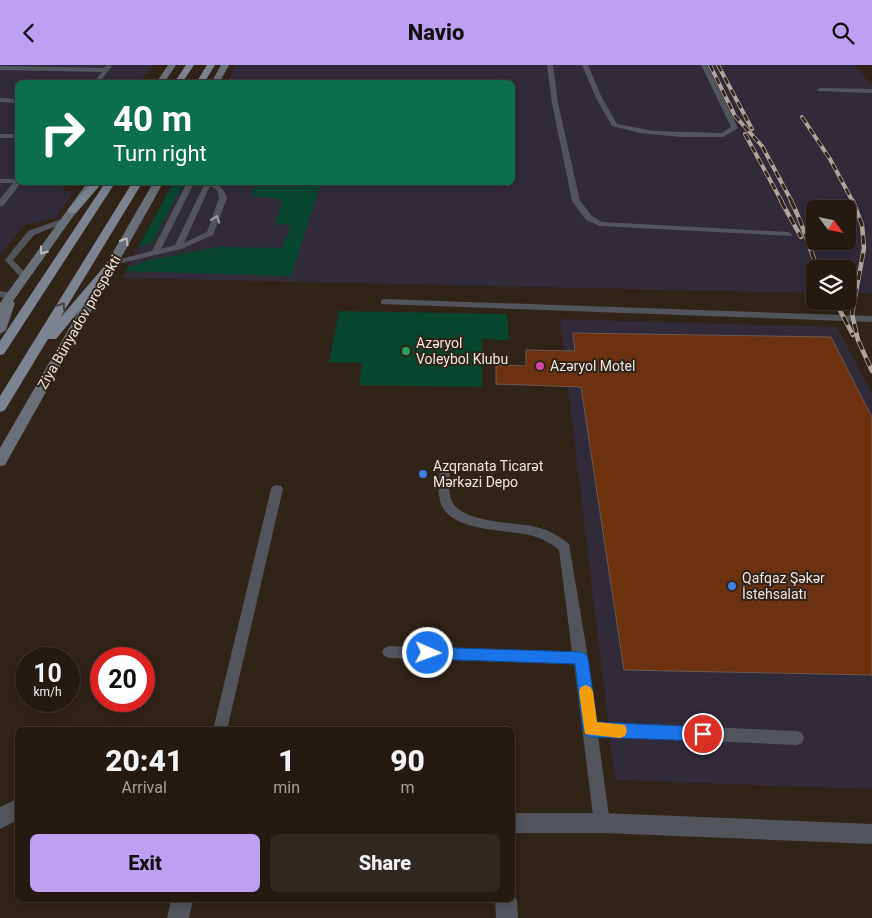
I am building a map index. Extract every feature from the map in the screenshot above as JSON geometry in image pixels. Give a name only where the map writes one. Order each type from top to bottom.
[{"type":"main road","points":[[162,80],[172,65]]},
{"type":"main road","points":[[180,80],[190,65]]},
{"type":"main road","points":[[202,80],[211,65]]},
{"type":"main road","points":[[217,80],[225,65]]},
{"type":"main road","points":[[0,311],[6,295],[25,277],[91,185]]},
{"type":"main road","points":[[72,211],[95,185]]},
{"type":"main road","points":[[0,351],[109,185]]},
{"type":"main road","name":"Ziya Bünyadov prospekti","points":[[0,407],[137,185]]},
{"type":"main road","name":"Ziya Bünyadov prospekti","points":[[0,461],[157,185]]},
{"type":"main road","points":[[19,375],[112,264]]},
{"type":"main road","points":[[0,330],[6,295]]},
{"type":"street","points":[[515,823],[602,823],[872,834]]},
{"type":"street","points":[[178,918],[182,902]]},
{"type":"street","points":[[506,902],[507,918]]},
{"type":"lane","points":[[550,65],[555,103],[570,178],[576,201],[589,218],[600,224],[788,234]]},
{"type":"lane","points":[[585,65],[599,98],[614,125],[630,130],[656,133],[723,135],[730,133],[735,128],[704,65]]},
{"type":"lane","points":[[0,68],[109,68]]},
{"type":"lane","points":[[99,80],[109,68]]},
{"type":"lane","points":[[820,90],[872,91]]},
{"type":"lane","points":[[0,100],[15,101]]},
{"type":"lane","points":[[0,136],[15,136]]},
{"type":"lane","points":[[0,181],[15,181]]},
{"type":"lane","points":[[0,204],[15,185]]},
{"type":"lane","points":[[156,253],[189,185]]},
{"type":"lane","points":[[178,247],[208,185]]},
{"type":"lane","points":[[112,264],[178,247],[201,239],[210,233],[223,198],[220,189],[213,185]]},
{"type":"lane","points":[[25,277],[10,259],[32,233],[65,221]]},
{"type":"lane","points":[[384,302],[872,319]]},
{"type":"lane","points":[[445,469],[448,506],[455,513],[475,522],[538,531],[558,540],[565,548],[602,823]]},
{"type":"lane","points":[[221,727],[277,489]]},
{"type":"lane","points":[[389,652],[581,658]]},
{"type":"lane","points":[[590,729],[797,738]]},
{"type":"shaded area","points":[[0,65],[153,65],[142,80],[15,80],[15,185],[66,185],[62,191],[75,191],[55,218],[24,225],[0,255]]},
{"type":"shaded area","points":[[236,65],[855,65],[872,86],[872,294],[856,293],[856,260],[806,260],[806,293],[122,278],[172,185],[515,185],[515,80],[228,80]]},
{"type":"shaded area","name":"Qafqaz Şəkər İstehsalatı","points":[[560,319],[837,327],[872,393],[872,789],[615,780]]},
{"type":"green space","points":[[172,185],[183,185],[152,243],[138,248]]},
{"type":"green space","points":[[255,185],[320,185],[291,276],[126,271],[127,268],[150,260],[218,247],[282,248],[291,225],[276,224],[282,201],[252,196]]},
{"type":"green space","name":"Azəryol Voleybol Klubu","points":[[339,311],[507,314],[509,340],[482,339],[482,387],[359,385],[362,363],[329,362]]},
{"type":"building","name":"Qafqaz Şəkər İstehsalatı","points":[[573,333],[831,337],[872,417],[872,675],[624,670],[581,387],[496,384],[496,365],[526,366],[526,350],[575,351]]},
{"type":"railway","points":[[710,65],[735,116],[762,146],[792,202]]},
{"type":"railway","points":[[718,65],[752,129]]},
{"type":"railway","points":[[802,117],[830,159],[852,200]]},
{"type":"railway","points":[[745,134],[782,202]]},
{"type":"railway","points":[[781,201],[801,237]]},
{"type":"railway","points":[[791,201],[815,260]]},
{"type":"railway","points":[[856,209],[862,225],[864,248],[852,314],[858,340],[872,371]]},
{"type":"railway","points":[[840,310],[853,335]]},
{"type":"slow traffic","points":[[586,691],[590,729],[620,731]]},
{"type":"place","name":"Azəryol Voleybol Klubu","points":[[406,351]]},
{"type":"place","name":"Azəryol Motel","points":[[540,366]]},
{"type":"place","name":"Azqranata Ticarət Mərkəzi Depo","points":[[423,474]]},
{"type":"place","name":"Qafqaz Şəkər İstehsalatı","points":[[732,586]]},
{"type":"route","points":[[428,653],[581,658],[590,729],[703,734]]}]
